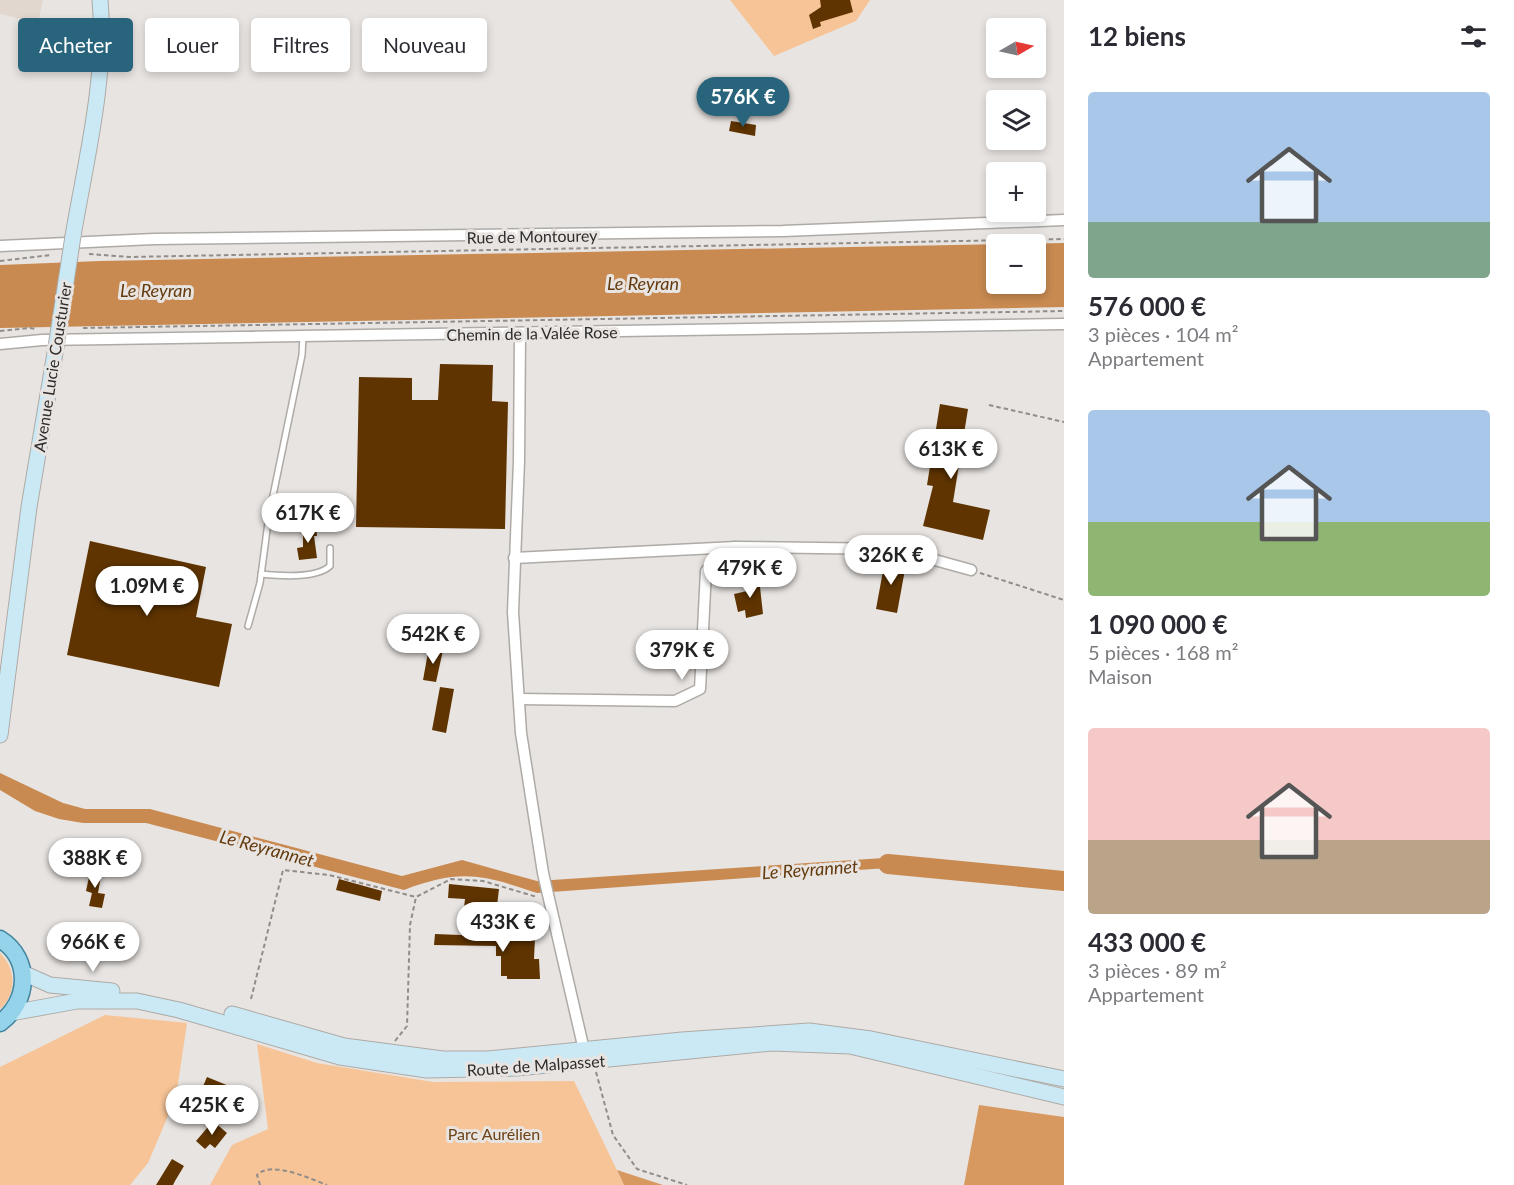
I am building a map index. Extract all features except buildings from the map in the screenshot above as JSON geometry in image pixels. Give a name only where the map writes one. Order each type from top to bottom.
[{"type":"main road","name":"Avenue Lucie Cousturier","points":[[0,735],[29,507],[98,82],[102,45],[100,0]]},
{"type":"main road","points":[[1,938],[16,955],[23,973],[21,994],[6,1018]]},
{"type":"main road","name":"Route de Malpasset","points":[[23,973],[50,985],[135,991],[176,999],[340,1057],[391,1066],[478,1071],[566,1058]]},
{"type":"main road","name":"Route de Malpasset","points":[[6,1018],[77,1002],[107,999],[137,1001],[243,1022],[344,1046],[443,1059],[588,1057],[772,1043],[850,1046],[1064,1097]]},
{"type":"main road","name":"Route de Malpasset","points":[[588,1057],[809,1031],[871,1039],[1064,1079]]},
{"type":"street","name":"Rue de Montourey","points":[[0,246],[154,239],[772,231],[1064,220]]},
{"type":"street","name":"Chemin de la Valée Rose","points":[[0,344],[42,340],[1064,324]]},
{"type":"street","points":[[520,333],[513,612],[521,733],[549,900],[588,1057]]},
{"type":"street","points":[[514,558],[736,547],[895,549],[971,570]]},
{"type":"street","points":[[519,699],[675,701],[700,689],[706,571],[736,547]]},
{"type":"lane","points":[[248,626],[261,574],[268,515],[303,355],[303,336]]},
{"type":"lane","points":[[261,574],[293,574],[324,570],[330,566],[330,548]]},
{"type":"path","points":[[84,253],[99,257],[129,257],[1064,239]]},
{"type":"path","points":[[0,261],[35,258],[56,252]]},
{"type":"path","points":[[77,330],[88,327],[1064,311]]},
{"type":"path","points":[[0,331],[30,327],[42,332]]},
{"type":"path","points":[[989,405],[1064,422]]},
{"type":"path","points":[[971,570],[1064,600]]},
{"type":"path","points":[[251,999],[283,870],[329,874],[416,897],[451,879],[483,881],[549,900]]},
{"type":"path","points":[[393,1054],[394,1043],[407,1026],[410,925],[416,897]]},
{"type":"path","points":[[588,1057],[613,1135],[637,1169],[687,1185]]},
{"type":"path","points":[[260,1185],[257,1175],[274,1170],[295,1172],[327,1185]]},
{"type":"shaded area","points":[[0,0],[43,0],[39,18],[18,18],[0,14]]},
{"type":"shaded area","points":[[979,1105],[1064,1117],[1064,1185],[964,1185]]},
{"type":"shaded area","points":[[617,1170],[663,1185],[624,1185]]},
{"type":"green space","points":[[730,0],[870,0],[856,21],[774,56]]},
{"type":"green space","points":[[0,953],[12,973],[12,989],[6,1003],[0,1009]]},
{"type":"green space","points":[[105,1015],[187,1023],[176,1097],[148,1163],[130,1185],[0,1185],[0,1067]]},
{"type":"green space","name":"Parc Aurélien","points":[[257,1044],[317,1063],[433,1082],[574,1081],[624,1185],[210,1185],[232,1145],[268,1129]]},
{"type":"water","name":"Le Reyran","points":[[1046,243],[1064,243],[1064,307],[0,328],[0,265],[100,261],[986,244],[986,294],[1046,294]]},
{"type":"water","name":"Le Reyrannet","points":[[0,773],[63,803],[85,809],[150,809],[402,876],[462,860],[537,881],[899,857],[913,863],[913,870],[904,867],[537,893],[470,876],[441,879],[404,890],[146,823],[83,823],[59,819],[35,811],[0,790]]},
{"type":"waterway","name":"Le Reyrannet","points":[[888,864],[1064,881]]}]
